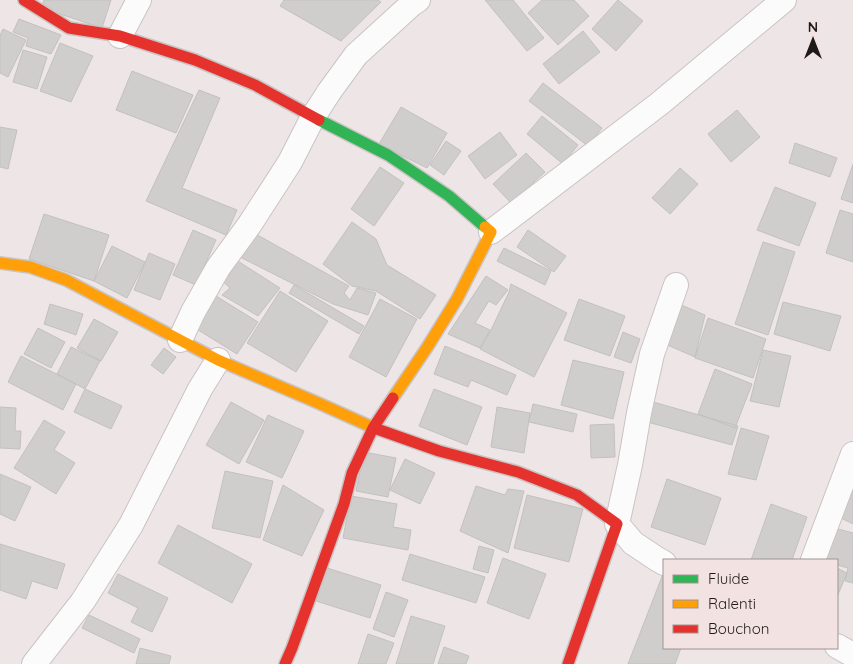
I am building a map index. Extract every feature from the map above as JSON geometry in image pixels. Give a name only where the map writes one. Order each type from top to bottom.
[{"type":"street","points":[[24,0],[69,28],[120,36],[195,60],[255,85],[388,155],[449,196],[491,232]]},
{"type":"street","points":[[120,36],[139,0]]},
{"type":"street","points":[[180,340],[193,312],[218,268],[250,224],[290,162],[329,92],[356,55],[418,0]]},
{"type":"street","points":[[285,664],[329,547],[344,504],[352,473],[372,428],[428,346],[457,299],[491,232],[659,104],[784,0]]},
{"type":"street","points":[[0,263],[30,267],[66,280],[218,360],[372,428],[526,475],[577,495],[617,524],[633,543],[656,560],[663,563]]},
{"type":"street","points":[[568,664],[617,524],[652,354],[676,285]]},
{"type":"street","points":[[34,664],[83,600],[131,524],[200,389],[218,360]]},
{"type":"street","points":[[813,559],[853,454]]},
{"type":"street","points":[[838,647],[853,656]]},
{"type":"building","points":[[44,0],[111,0],[102,28],[42,8]]},
{"type":"building","points":[[284,0],[378,0],[381,2],[341,41],[280,6]]},
{"type":"building","points":[[485,0],[513,0],[544,38],[527,51]]},
{"type":"building","points":[[542,0],[574,0],[589,16],[558,45],[528,13]]},
{"type":"building","points":[[618,0],[643,21],[616,51],[592,29]]},
{"type":"building","points":[[19,19],[61,35],[51,54],[26,46],[28,38],[13,32]]},
{"type":"building","points":[[3,29],[26,40],[8,77],[0,73],[0,35]]},
{"type":"building","points":[[583,31],[600,52],[559,84],[543,64]]},
{"type":"building","points":[[60,43],[93,56],[71,102],[40,91]]},
{"type":"building","points":[[23,50],[47,57],[37,89],[13,82]]},
{"type":"building","points":[[132,71],[193,95],[176,133],[116,110]]},
{"type":"building","points":[[543,83],[602,128],[588,146],[529,101]]},
{"type":"building","points":[[199,90],[220,98],[182,188],[237,210],[226,235],[146,201]]},
{"type":"building","points":[[401,107],[447,133],[427,168],[379,144]]},
{"type":"building","points":[[737,110],[760,137],[731,162],[708,134]]},
{"type":"building","points":[[542,116],[578,145],[563,164],[527,134]]},
{"type":"building","points":[[0,127],[17,130],[8,169],[0,167]]},
{"type":"building","points":[[500,132],[517,155],[485,179],[468,156]]},
{"type":"building","points":[[446,141],[461,151],[444,175],[430,165]]},
{"type":"building","points":[[795,143],[837,158],[830,177],[789,163]]},
{"type":"building","points":[[526,153],[545,172],[511,203],[493,184]]},
{"type":"building","points":[[853,164],[853,203],[841,199]]},
{"type":"building","points":[[380,167],[404,183],[374,226],[351,209]]},
{"type":"building","points":[[680,168],[698,184],[670,214],[652,198]]},
{"type":"building","points":[[775,187],[816,203],[799,246],[757,230]]},
{"type":"building","points":[[840,210],[853,214],[853,262],[826,253]]},
{"type":"building","points":[[44,214],[109,235],[94,281],[29,259]]},
{"type":"building","points":[[352,222],[376,239],[387,265],[436,295],[420,319],[376,291],[352,286],[323,264]]},
{"type":"building","points":[[193,230],[216,240],[196,285],[173,275]]},
{"type":"building","points":[[528,230],[566,256],[554,272],[517,247]]},
{"type":"building","points":[[252,232],[349,286],[344,293],[350,300],[357,288],[376,293],[368,315],[333,304],[238,256]]},
{"type":"building","points":[[763,242],[795,252],[768,335],[735,324]]},
{"type":"building","points":[[112,246],[145,262],[127,298],[94,281]]},
{"type":"building","points":[[504,248],[551,271],[545,285],[497,261]]},
{"type":"building","points":[[149,253],[175,264],[160,300],[134,290]]},
{"type":"building","points":[[233,258],[280,288],[258,316],[222,295],[230,288],[219,278]]},
{"type":"building","points":[[486,276],[508,290],[496,305],[489,301],[475,323],[490,330],[480,348],[448,334]]},
{"type":"building","points":[[511,284],[567,313],[534,377],[480,349],[491,330]]},
{"type":"building","points":[[294,285],[364,326],[359,334],[289,293]]},
{"type":"building","points":[[280,291],[328,321],[296,372],[247,343]]},
{"type":"building","points":[[216,296],[258,322],[237,354],[195,328]]},
{"type":"building","points":[[380,299],[417,319],[386,377],[349,357]]},
{"type":"building","points":[[579,299],[625,316],[610,356],[564,340]]},
{"type":"building","points":[[674,302],[705,315],[695,357],[665,344]]},
{"type":"building","points":[[783,302],[841,316],[830,351],[774,334]]},
{"type":"building","points":[[50,304],[83,314],[76,335],[44,324]]},
{"type":"building","points":[[708,318],[766,339],[753,378],[695,358]]},
{"type":"building","points":[[94,319],[118,332],[101,361],[77,348]]},
{"type":"building","points":[[38,328],[65,342],[51,368],[24,354]]},
{"type":"building","points":[[623,332],[640,339],[631,363],[614,357]]},
{"type":"building","points":[[445,346],[516,375],[507,395],[471,380],[468,387],[434,374]]},
{"type":"building","points":[[71,347],[100,361],[85,389],[57,374]]},
{"type":"building","points":[[164,348],[176,357],[163,374],[151,365]]},
{"type":"building","points":[[763,350],[791,356],[779,407],[750,401]]},
{"type":"building","points":[[21,356],[76,384],[63,410],[8,382]]},
{"type":"building","points":[[573,360],[624,372],[613,419],[561,405]]},
{"type":"building","points":[[715,369],[752,384],[735,428],[698,414]]},
{"type":"building","points":[[85,389],[122,406],[111,429],[74,412]]},
{"type":"building","points":[[434,389],[482,407],[467,445],[419,426]]},
{"type":"building","points":[[646,400],[738,426],[732,445],[640,420]]},
{"type":"building","points":[[231,402],[264,420],[239,464],[206,445]]},
{"type":"building","points":[[533,404],[577,414],[573,432],[529,422]]},
{"type":"building","points":[[0,407],[16,408],[15,431],[21,431],[20,449],[0,448]]},
{"type":"building","points":[[497,407],[530,413],[524,453],[491,447]]},
{"type":"building","points":[[268,415],[304,431],[282,478],[246,462]]},
{"type":"building","points":[[44,420],[65,432],[54,450],[75,463],[56,494],[14,468]]},
{"type":"building","points":[[614,424],[615,457],[591,458],[590,425]]},
{"type":"building","points":[[741,428],[769,436],[756,480],[728,474]]},
{"type":"building","points":[[364,452],[396,458],[388,497],[356,491]]},
{"type":"building","points":[[405,459],[435,473],[420,504],[390,490]]},
{"type":"building","points":[[225,471],[273,481],[260,538],[212,528]]},
{"type":"building","points":[[0,474],[31,487],[15,521],[0,514]]},
{"type":"building","points":[[667,479],[721,498],[705,545],[651,527]]},
{"type":"building","points":[[283,485],[324,510],[302,556],[263,540]]},
{"type":"building","points":[[476,486],[505,495],[508,489],[524,491],[508,553],[460,531]]},
{"type":"building","points":[[853,490],[853,524],[839,517]]},
{"type":"building","points":[[527,495],[583,509],[569,562],[514,548]]},
{"type":"building","points":[[351,496],[397,504],[393,527],[411,530],[408,550],[343,538]]},
{"type":"building","points":[[771,504],[807,517],[792,559],[751,559]]},
{"type":"building","points":[[178,525],[252,564],[232,603],[158,563]]},
{"type":"building","points":[[831,527],[853,533],[853,583],[845,581],[848,568],[838,565],[838,559],[822,559]]},
{"type":"building","points":[[0,544],[65,564],[57,589],[32,581],[26,599],[0,590]]},
{"type":"building","points":[[479,546],[494,550],[488,573],[473,569]]},
{"type":"building","points":[[410,554],[485,577],[476,603],[402,580]]},
{"type":"building","points":[[503,558],[546,574],[529,619],[487,603]]},
{"type":"building","points":[[327,568],[381,585],[370,618],[316,601]]},
{"type":"building","points":[[838,568],[847,573],[838,595]]},
{"type":"building","points":[[118,574],[168,598],[152,632],[131,622],[138,608],[108,593]]},
{"type":"building","points":[[663,574],[663,649],[681,649],[675,664],[628,664]]},
{"type":"building","points":[[386,592],[408,600],[394,637],[373,629]]},
{"type":"building","points":[[89,615],[140,639],[134,653],[82,628]]},
{"type":"building","points":[[411,616],[445,626],[433,664],[396,664]]},
{"type":"building","points":[[368,634],[394,643],[386,664],[358,664]]},
{"type":"building","points":[[444,647],[469,656],[466,664],[438,664]]},
{"type":"building","points":[[140,648],[171,656],[169,664],[136,664]]},
{"type":"traffic: fast","points":[[319,120],[388,155],[449,196],[485,227]]},
{"type":"traffic: slow","points":[[393,398],[457,299],[491,232],[485,227]]},
{"type":"traffic: slow","points":[[0,263],[30,267],[66,280],[218,360],[374,428]]},
{"type":"traffic: jam","points":[[24,0],[69,28],[120,36],[195,60],[255,85],[319,120]]},
{"type":"traffic: jam","points":[[285,664],[344,504],[352,473],[373,428],[393,398]]},
{"type":"traffic: jam","points":[[374,428],[439,451],[518,472],[577,495],[617,524],[568,664]]}]
